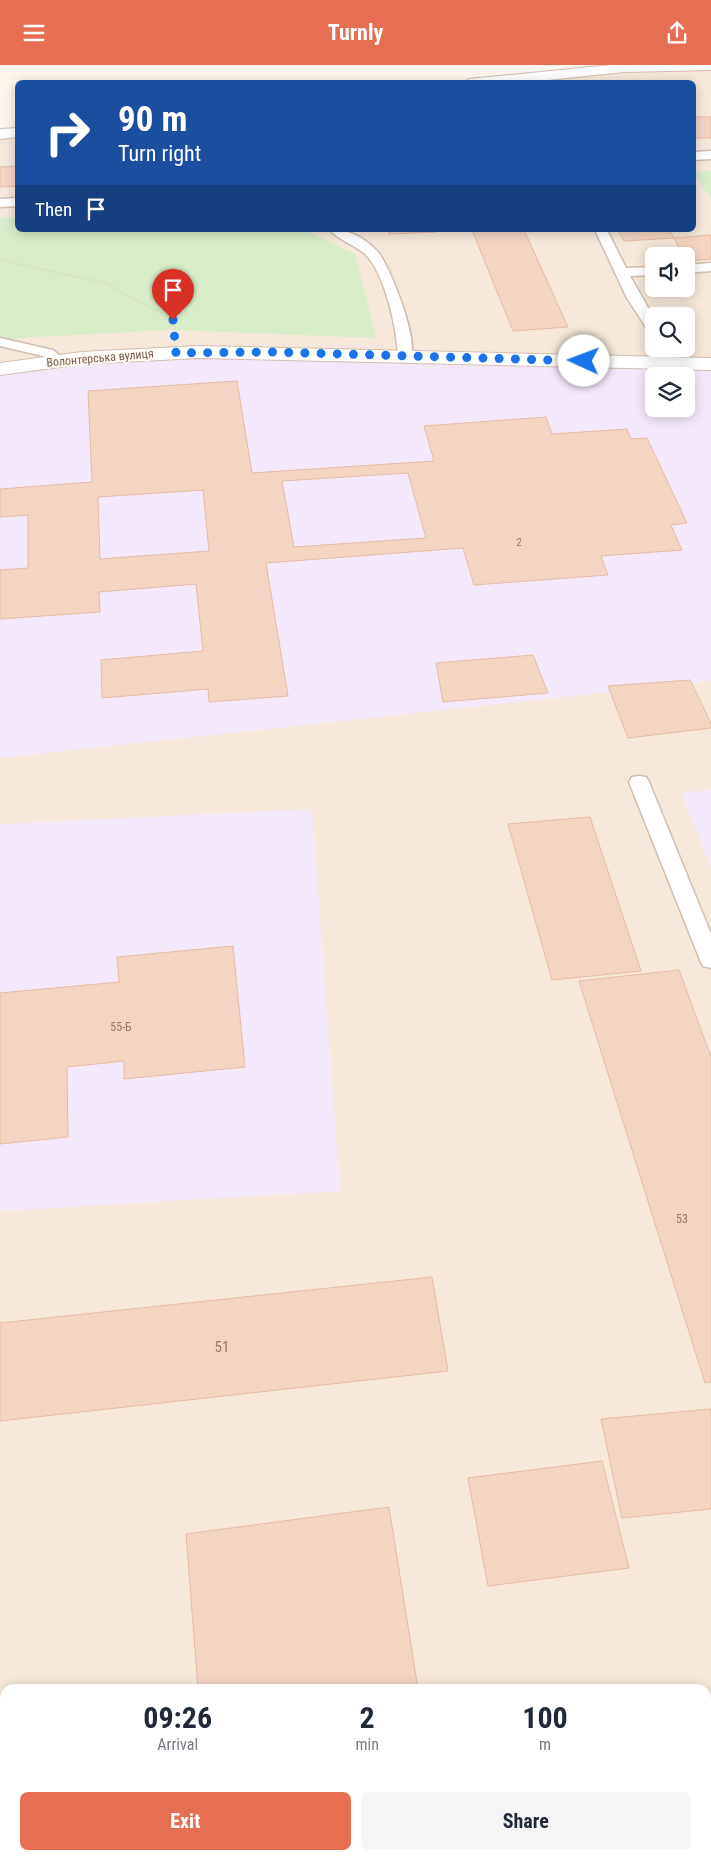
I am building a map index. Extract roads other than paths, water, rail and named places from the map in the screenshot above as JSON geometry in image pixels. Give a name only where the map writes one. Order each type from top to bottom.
[{"type":"street","points":[[500,80],[624,68],[711,66]]},
{"type":"street","points":[[0,134],[15,132]]},
{"type":"street","name":"Волонтерська вулиця","points":[[0,369],[58,360],[126,354],[272,352],[405,356],[645,356]]},
{"type":"street","name":"Волонтерська вулиця","points":[[667,357],[711,364]]},
{"type":"lane","points":[[696,156],[711,155]]},
{"type":"lane","points":[[0,203],[15,202]]},
{"type":"lane","points":[[339,232],[363,246],[374,257],[381,268],[403,331],[405,356]]},
{"type":"lane","points":[[602,232],[634,298],[645,315]]},
{"type":"lane","points":[[695,268],[711,267]]},
{"type":"lane","points":[[622,273],[645,272]]},
{"type":"lane","points":[[0,342],[48,353],[58,360]]},
{"type":"lane","points":[[639,782],[711,960]]}]
